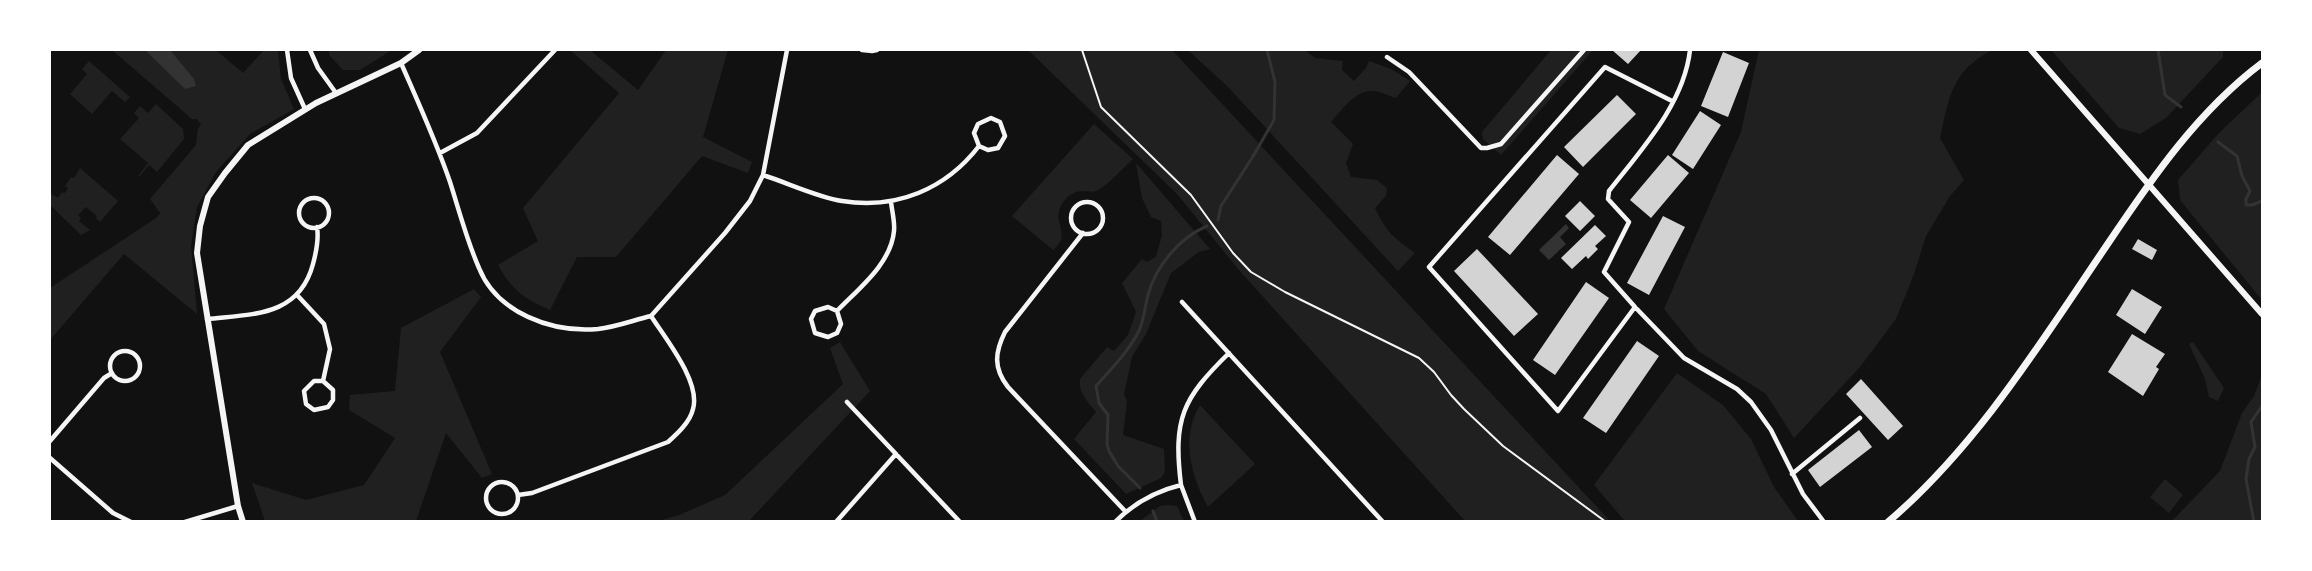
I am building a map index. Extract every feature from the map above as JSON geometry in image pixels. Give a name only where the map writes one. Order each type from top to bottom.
[{"type":"main road","points":[[1888,522],[1934,479],[1996,406],[2149,183],[2188,134],[2239,81],[2262,63]]},
{"type":"street","points":[[287,50],[291,78],[305,109]]},
{"type":"street","points":[[310,50],[318,68],[336,93]]},
{"type":"street","points":[[243,522],[238,506],[197,253],[200,226],[208,197],[248,145],[305,109],[401,63],[419,50]]},
{"type":"street","points":[[440,153],[477,133],[555,50]]},
{"type":"street","points":[[401,63],[440,153],[479,270],[503,303],[520,314],[542,323],[598,329],[651,316],[725,234],[750,201],[763,175],[788,50]]},
{"type":"street","points":[[862,50],[877,50]]},
{"type":"street","points":[[1387,57],[1409,72],[1481,148],[1487,148],[1501,144],[1584,50]]},
{"type":"street","points":[[1690,50],[1689,62],[1672,101],[1654,132],[1609,191],[1608,199],[1629,222],[1604,272],[1684,358],[1737,390],[1751,402],[1771,430],[1803,494],[1824,522]]},
{"type":"street","points":[[2031,50],[2262,314]]},
{"type":"street","points":[[1635,307],[1558,411],[1429,267],[1605,67],[1672,101]]},
{"type":"street","points":[[991,118],[1000,122],[1005,131],[1002,145],[993,150],[979,146],[974,138],[978,124],[991,118]]},
{"type":"street","points":[[763,175],[840,201],[870,204],[891,202],[922,193],[948,177],[967,162],[979,146]]},
{"type":"street","points":[[311,198],[324,202],[328,210],[328,219],[317,227],[304,224],[300,216],[303,203],[311,198]]},
{"type":"street","points":[[837,311],[879,267],[889,249],[894,231],[891,202]]},
{"type":"street","points":[[1091,202],[1102,212],[1102,222],[1092,233],[1083,233],[1072,224],[1071,214],[1077,205],[1091,202]]},
{"type":"street","points":[[207,319],[267,312],[298,296],[310,274],[316,252],[317,227]]},
{"type":"street","points":[[1083,233],[1005,332],[996,355],[998,372],[1008,387],[1125,511]]},
{"type":"street","points":[[298,296],[324,324],[330,349],[323,381]]},
{"type":"street","points":[[1182,302],[1383,522]]},
{"type":"street","points":[[828,307],[837,311],[841,324],[837,333],[824,337],[815,333],[811,319],[815,311],[828,307]]},
{"type":"street","points":[[518,495],[532,493],[668,442],[686,422],[693,409],[694,397],[690,378],[651,316]]},
{"type":"street","points":[[118,352],[132,352],[139,359],[140,369],[135,378],[125,381],[115,377],[112,373],[111,359],[118,352]]},
{"type":"street","points":[[1195,522],[1181,485],[1178,436],[1185,406],[1193,392],[1229,353]]},
{"type":"street","points":[[50,441],[104,378],[112,373]]},
{"type":"street","points":[[314,381],[323,381],[333,390],[333,400],[328,407],[314,410],[306,404],[304,391],[314,381]]},
{"type":"street","points":[[847,402],[960,522]]},
{"type":"street","points":[[1792,474],[1860,418]]},
{"type":"street","points":[[836,522],[896,454]]},
{"type":"street","points":[[50,458],[113,513],[131,522]]},
{"type":"street","points":[[500,482],[514,487],[518,495],[516,505],[504,514],[491,509],[486,500],[491,486],[500,482]]},
{"type":"street","points":[[1115,522],[1125,511],[1161,491],[1181,485]]},
{"type":"street","points":[[185,522],[238,506]]},
{"type":"path","points":[[1082,50],[1101,107],[1191,195],[1233,253],[1251,272],[1286,292],[1419,358],[1434,372],[1464,409],[1503,446],[1606,522]]},
{"type":"shaded area","points":[[112,50],[216,50],[243,73],[264,50],[278,50],[281,79],[294,109],[250,134],[216,172],[197,207],[191,246],[197,314],[124,254],[50,340],[50,288],[156,218],[160,213],[150,199],[196,145],[198,128],[201,125],[197,119],[192,119]]},
{"type":"shaded area","points":[[145,50],[170,50],[194,79],[196,86],[185,89]]},
{"type":"shaded area","points":[[329,50],[392,50],[360,70],[343,70],[329,55]]},
{"type":"shaded area","points":[[666,50],[728,50],[703,137],[752,162],[748,173],[702,156],[616,257],[577,257],[550,310],[541,306],[526,298],[514,287],[498,265],[538,241],[523,208],[619,93],[571,51],[591,51],[638,90]]},
{"type":"shaded area","points":[[1028,50],[1172,50],[1610,521],[1465,521],[1239,270],[1177,194]]},
{"type":"shaded area","points":[[1188,50],[1305,50],[1315,58],[1343,61],[1342,70],[1354,81],[1369,61],[1391,69],[1410,81],[1396,98],[1376,91],[1360,94],[1349,102],[1331,122],[1353,144],[1346,163],[1351,177],[1377,180],[1387,188],[1386,196],[1375,208],[1391,234],[1415,253],[1398,271],[1228,87]]},
{"type":"shaded area","points":[[1551,50],[1593,50],[1501,155],[1483,139],[1482,132]]},
{"type":"shaded area","points":[[1759,50],[1993,50],[1969,66],[1950,97],[1940,138],[1964,180],[1950,196],[1926,236],[1896,319],[1860,367],[1794,438],[1766,394],[1698,351],[1664,309],[1741,132]]},
{"type":"shaded area","points":[[2051,50],[2223,50],[2223,57],[2166,118],[2140,134],[2119,128]]},
{"type":"shaded area","points":[[89,61],[130,97],[125,102],[112,91],[92,114],[70,94],[87,74],[82,69]]},
{"type":"shaded area","points":[[2262,92],[2262,300],[2180,200],[2178,180],[2218,134]]},
{"type":"shaded area","points":[[156,104],[183,129],[184,139],[157,172],[149,165],[139,177],[148,163],[120,139],[139,118],[134,113],[140,106],[148,113]]},
{"type":"shaded area","points":[[1094,124],[1133,159],[1098,190],[1074,193],[1064,201],[1058,215],[1061,238],[1053,250],[1012,216]]},
{"type":"shaded area","points":[[1136,163],[1210,249],[1199,252],[1171,273],[1146,334],[1132,357],[1124,394],[1127,401],[1123,435],[1164,449],[1165,472],[1161,478],[1126,494],[1074,439],[1096,412],[1082,393],[1080,379],[1107,347],[1114,351],[1128,335],[1136,312],[1122,283],[1142,259],[1147,262],[1156,257],[1162,235],[1161,221],[1151,217],[1142,198]]},
{"type":"shaded area","points":[[80,168],[118,201],[100,222],[97,216],[86,207],[78,215],[81,218],[79,221],[90,230],[81,235],[50,205],[50,193],[58,198],[62,192],[65,193],[68,188],[65,186]]},
{"type":"shaded area","points":[[1566,224],[1569,228],[1560,237],[1566,244],[1549,260],[1539,250]]},
{"type":"shaded area","points":[[474,289],[481,297],[440,352],[492,474],[482,478],[446,433],[416,521],[265,521],[252,483],[306,500],[364,485],[395,438],[349,410],[350,395],[395,391],[401,328]]},
{"type":"shaded area","points":[[840,342],[870,391],[749,521],[655,522],[679,515],[725,495],[843,384],[830,348]]},
{"type":"shaded area","points":[[2193,342],[2224,388],[2218,401],[2209,397],[2205,379],[2189,344]]},
{"type":"shaded area","points":[[1677,373],[1723,405],[1751,439],[1774,487],[1798,521],[1625,521],[1594,485]]},
{"type":"shaded area","points":[[2262,375],[2262,521],[2172,521],[2220,471],[2242,413],[2254,396]]},
{"type":"shaded area","points":[[1200,405],[1255,464],[1208,507],[1197,483],[1190,457],[1190,430]]},
{"type":"shaded area","points":[[2165,479],[2183,495],[2169,513],[2150,497]]},
{"type":"shaded area","points":[[1160,506],[1177,506],[1184,521],[1140,521]]},
{"type":"building","points":[[1612,50],[1641,50],[1628,64]]},
{"type":"building","points":[[1723,52],[1749,63],[1728,117],[1701,106]]},
{"type":"building","points":[[1617,95],[1636,114],[1583,167],[1564,147]]},
{"type":"building","points":[[1700,111],[1721,125],[1693,169],[1672,155]]},
{"type":"building","points":[[1557,155],[1579,174],[1510,255],[1488,237]]},
{"type":"building","points":[[1668,155],[1689,173],[1651,218],[1630,200]]},
{"type":"building","points":[[1580,201],[1595,216],[1580,231],[1565,216]]},
{"type":"building","points":[[1663,216],[1685,227],[1649,295],[1627,283]]},
{"type":"building","points":[[1595,225],[1606,236],[1595,246],[1598,249],[1588,259],[1586,256],[1572,269],[1561,258]]},
{"type":"building","points":[[2138,239],[2157,250],[2152,260],[2132,249]]},
{"type":"building","points":[[1477,249],[1538,314],[1514,336],[1454,271]]},
{"type":"building","points":[[1586,282],[1609,298],[1555,375],[1533,360]]},
{"type":"building","points":[[2132,289],[2162,307],[2145,334],[2116,315]]},
{"type":"building","points":[[2132,334],[2165,354],[2156,367],[2159,369],[2143,396],[2108,372]]},
{"type":"building","points":[[1637,341],[1659,356],[1606,433],[1583,418]]},
{"type":"building","points":[[1861,379],[1903,426],[1888,440],[1846,394]]},
{"type":"building","points":[[1859,430],[1872,447],[1820,487],[1808,470]]},
{"type":"waterway","points":[[1218,220],[1221,206],[1274,120],[1275,82],[1267,50]]},
{"type":"waterway","points":[[2158,50],[2165,95],[2181,107]]},
{"type":"waterway","points":[[2218,142],[2237,156],[2242,176],[2250,191],[2246,205],[2262,201]]},
{"type":"waterway","points":[[1140,488],[1118,466],[1109,451],[1107,444],[1108,415],[1099,403],[1096,386],[1135,339],[1152,284],[1163,264],[1178,245],[1207,226]]},
{"type":"waterway","points":[[2254,522],[2246,479],[2249,459],[2255,447],[2251,422],[2262,406]]},
{"type":"waterway","points":[[1153,511],[1157,522]]}]
